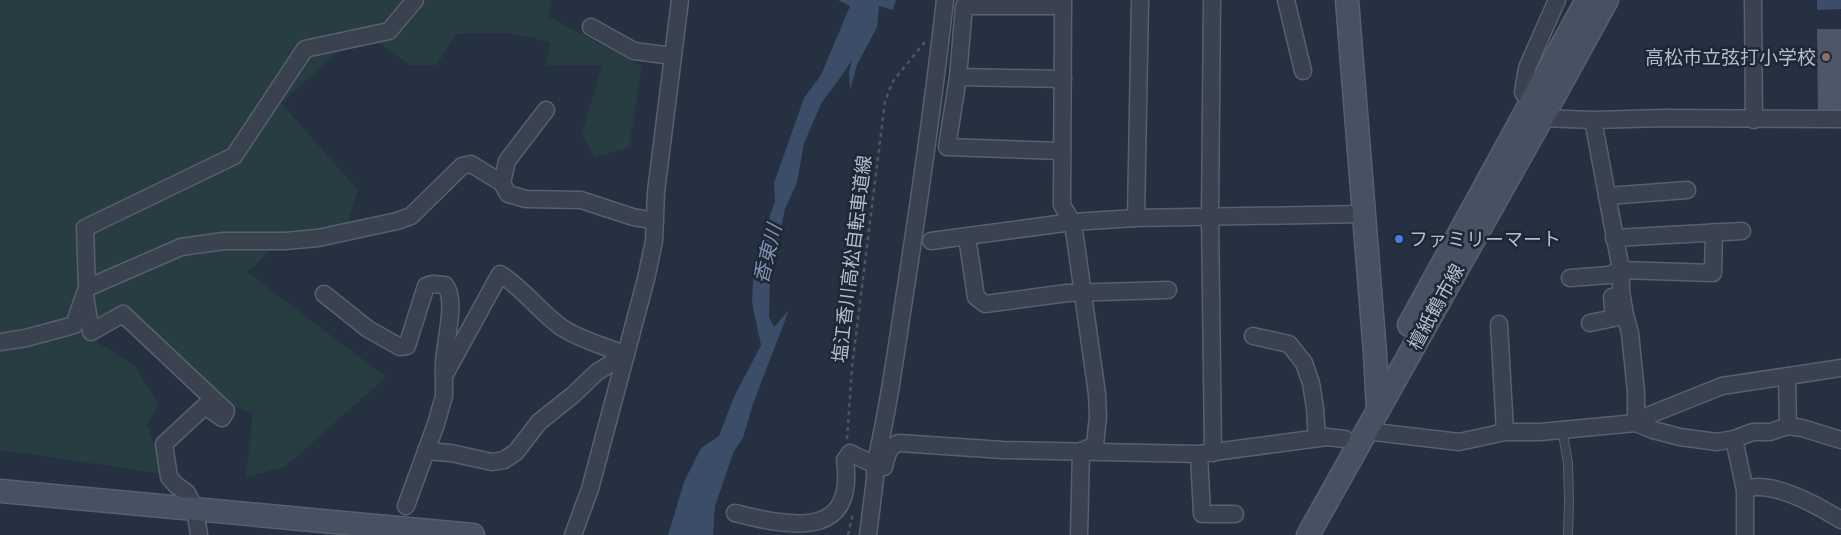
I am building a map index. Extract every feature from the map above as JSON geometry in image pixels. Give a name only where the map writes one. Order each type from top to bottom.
[{"type":"main road","points":[[1346,0],[1378,412]]},
{"type":"main road","name":"檀紙鶴市線","points":[[1308,535],[1378,412],[1536,111],[1587,0]]},
{"type":"main road","name":"檀紙鶴市線","points":[[1291,535],[1376,382],[1536,111],[1606,0]]},
{"type":"main road","points":[[0,491],[473,535]]},
{"type":"street","points":[[199,535],[195,509],[187,493],[176,486],[169,477],[164,444],[204,406],[222,418],[226,411],[123,314],[91,332],[86,291],[85,228],[234,156],[305,49],[389,31],[415,0]]},
{"type":"street","points":[[573,535],[590,489],[654,241],[656,192],[680,0]]},
{"type":"street","points":[[868,535],[875,472],[892,378],[921,191],[944,0]]},
{"type":"street","points":[[1136,218],[1140,0]]},
{"type":"street","points":[[1212,0],[1206,453],[1202,514],[1235,514]]},
{"type":"street","points":[[1286,0],[1303,70]]},
{"type":"street","points":[[1557,0],[1527,68],[1523,92],[1536,111],[1593,120],[1665,118],[1841,119]]},
{"type":"street","points":[[1753,0],[1754,120]]},
{"type":"street","points":[[1062,151],[947,147],[958,76],[964,6],[1063,3],[1062,205],[1072,222],[1097,394],[1098,416],[1095,445],[1081,451]]},
{"type":"street","points":[[591,28],[634,51],[673,56]]},
{"type":"street","points":[[958,76],[1063,79]]},
{"type":"street","points":[[502,183],[507,161],[546,110]]},
{"type":"street","points":[[1590,323],[1614,318],[1615,273],[1614,238],[1593,120]]},
{"type":"street","points":[[0,342],[26,338],[74,325],[86,291],[181,247],[224,241],[285,241],[318,238],[411,216],[462,166],[471,164],[502,183],[508,194],[526,199],[581,200],[633,217],[655,221]]},
{"type":"street","points":[[1607,196],[1687,190]]},
{"type":"street","points":[[931,241],[1072,222],[1136,218],[1362,214]]},
{"type":"street","points":[[1614,238],[1742,230]]},
{"type":"street","points":[[1570,278],[1615,273],[1713,273],[1714,232]]},
{"type":"street","points":[[967,237],[976,297],[985,304],[1067,293],[1168,290]]},
{"type":"street","points":[[1615,273],[1630,333],[1636,392],[1636,422]]},
{"type":"street","points":[[444,376],[500,274],[512,281],[562,328],[625,357]]},
{"type":"street","points":[[324,294],[368,329],[400,347],[407,346],[426,286],[432,284],[445,285],[449,290],[450,320],[443,365],[444,396],[436,424],[406,506]]},
{"type":"street","points":[[1498,324],[1505,432]]},
{"type":"street","points":[[1253,336],[1289,344],[1304,363],[1311,383],[1317,438]]},
{"type":"street","points":[[426,451],[451,453],[492,462],[504,460],[516,452],[539,422],[597,372],[625,357]]},
{"type":"street","points":[[1366,431],[1459,442],[1505,432],[1540,432],[1636,422],[1722,386],[1841,368]]},
{"type":"street","points":[[1787,376],[1788,426]]},
{"type":"street","points":[[1636,422],[1653,430],[1717,442],[1734,439],[1753,432],[1770,432],[1788,426],[1802,428],[1841,440]]},
{"type":"street","points":[[735,513],[805,531],[824,529],[838,521],[844,509],[847,480],[845,460],[850,453],[875,472],[881,474],[889,450],[894,444],[899,443],[1003,450],[1206,453],[1317,438],[1345,439]]},
{"type":"street","points":[[1734,439],[1745,490],[1745,535]]},
{"type":"street","points":[[1079,535],[1081,451]]},
{"type":"street","points":[[1745,490],[1756,487],[1775,490],[1816,505],[1841,520]]},
{"type":"lane","points":[[1562,429],[1568,463],[1568,535]]},
{"type":"path","name":"塩江香川高松自転車道線","points":[[850,453],[846,436],[850,386],[886,101],[893,81],[927,38]]},
{"type":"path","points":[[848,535],[853,510]]},
{"type":"green space","points":[[0,0],[552,0],[549,17],[642,66],[629,148],[594,157],[582,133],[602,65],[545,66],[551,42],[509,33],[456,34],[437,65],[409,65],[362,31],[281,103],[358,190],[347,225],[286,237],[247,272],[386,377],[285,467],[246,477],[253,413],[226,404],[124,311],[92,339],[134,365],[159,404],[147,424],[164,474],[0,450]]},
{"type":"water","name":"香東川","points":[[838,0],[896,0],[893,10],[879,6],[877,27],[857,65],[850,90],[849,72],[852,60],[822,102],[804,143],[797,183],[785,209],[770,279],[769,317],[774,327],[789,310],[753,404],[743,438],[734,451],[715,506],[713,535],[668,535],[684,482],[701,448],[719,436],[734,397],[761,345],[752,303],[753,281],[760,243],[775,202],[774,183],[804,98],[821,75],[850,6]]},
{"type":"water","points":[[1817,0],[1841,0],[1841,9],[1817,10]]},
{"type":"building","points":[[1817,29],[1841,29],[1841,114],[1818,114]]},
{"type":"place","name":"高松市立弦打小学校","points":[[1826,57]]},
{"type":"place","name":"ファミリーマート","points":[[1399,239]]}]
